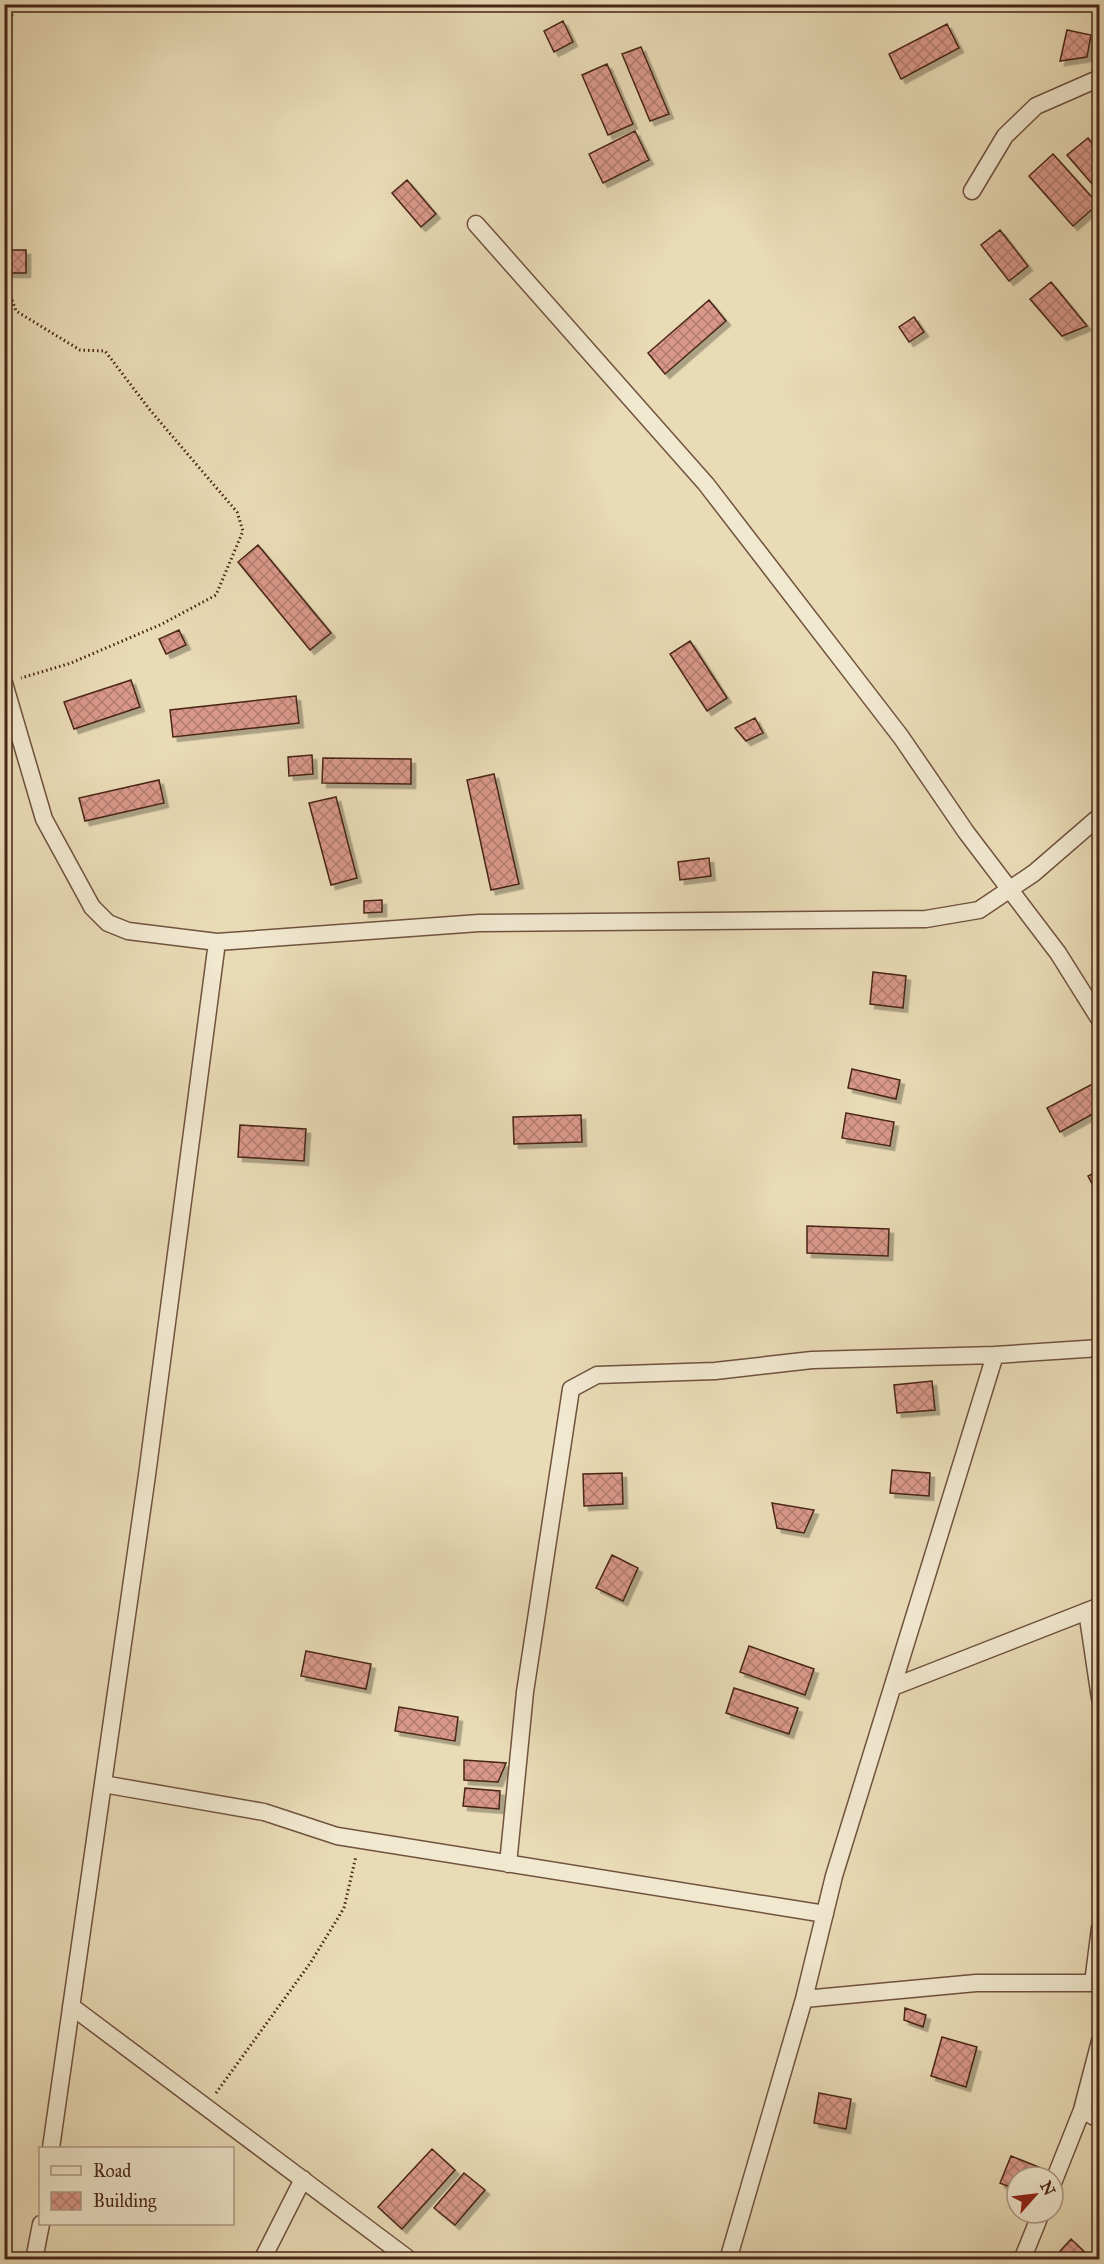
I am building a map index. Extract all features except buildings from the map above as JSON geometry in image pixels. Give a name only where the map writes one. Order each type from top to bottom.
[{"type":"street","points":[[972,191],[1005,136],[1036,106],[1100,78]]},
{"type":"street","points":[[476,224],[706,484],[901,737],[966,832],[1058,953],[1100,1020]]},
{"type":"street","points":[[10,681],[8,711],[44,819],[92,907],[108,923],[128,932],[217,942],[478,923],[926,919],[979,910],[1012,890],[1100,816]]},
{"type":"street","points":[[51,2147],[103,1784],[217,942]]},
{"type":"street","points":[[508,1864],[525,1692],[571,1389],[597,1375],[715,1371],[812,1360],[995,1355],[1100,1348]]},
{"type":"street","points":[[728,2259],[804,1999],[834,1876],[995,1355]]},
{"type":"street","points":[[893,1687],[1093,1608],[1100,1698]]},
{"type":"street","points":[[103,1784],[264,1812],[337,1836],[359,1840],[825,1914]]},
{"type":"street","points":[[804,1999],[976,1983],[1096,1984],[1100,1928]]},
{"type":"street","points":[[71,2006],[410,2259]]},
{"type":"street","points":[[1060,2165],[1082,2110],[1100,2042]]},
{"type":"street","points":[[1082,2110],[1100,2120]]},
{"type":"street","points":[[262,2259],[303,2179]]},
{"type":"street","points":[[34,2259],[41,2225]]},
{"type":"street","points":[[1022,2259],[1036,2225]]},
{"type":"path","points":[[4,60],[14,4]]},
{"type":"path","points":[[4,285],[7,286],[16,311],[80,350],[105,351],[150,410],[237,512],[243,531],[216,595],[162,624],[71,663],[10,681]]},
{"type":"path","points":[[206,2107],[311,1962],[344,1908],[359,1840]]}]
